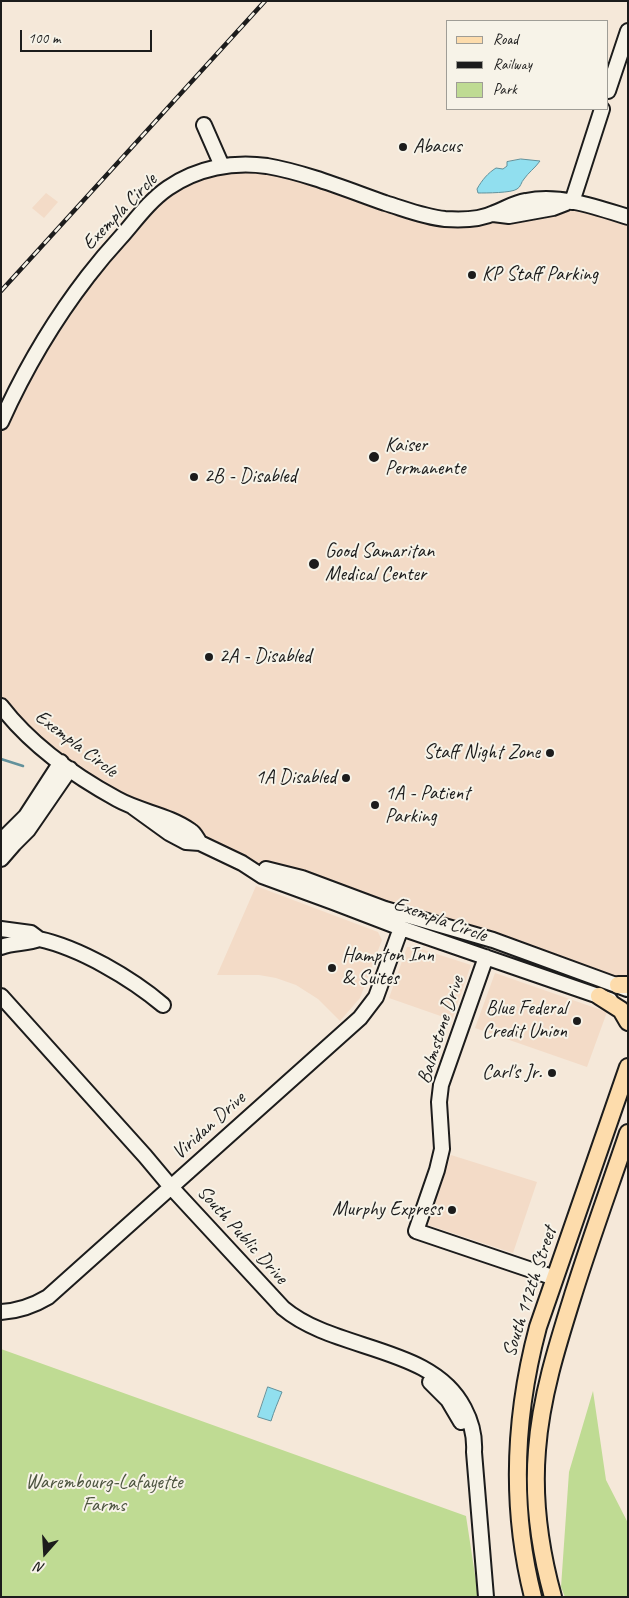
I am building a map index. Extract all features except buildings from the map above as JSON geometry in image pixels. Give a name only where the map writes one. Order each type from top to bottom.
[{"type":"main road","points":[[599,996],[621,1010],[628,1022]]},
{"type":"main road","name":"South 112th Street","points":[[533,1597],[521,1536],[517,1492],[517,1456],[529,1359],[538,1327],[628,1067]]},
{"type":"main road","name":"South 112th Street","points":[[553,1597],[546,1566],[538,1507],[537,1450],[543,1412],[558,1341],[628,1133]]},
{"type":"street","points":[[609,88],[628,30]]},
{"type":"street","points":[[602,110],[572,202],[628,218]]},
{"type":"street","points":[[204,125],[222,166]]},
{"type":"street","name":"Exempla Circle","points":[[1,422],[30,366],[58,319],[88,276],[153,201],[168,188],[191,175],[209,168],[252,164],[269,166],[297,173],[427,216],[461,219],[493,214],[509,216],[553,208],[572,202]]},
{"type":"street","name":"Exempla Circle","points":[[1,706],[27,734],[65,765],[101,790],[134,807],[176,822],[193,832],[200,843],[242,863],[262,876],[401,928],[628,1006]]},
{"type":"street","points":[[1,841],[26,816],[65,765]]},
{"type":"street","points":[[1,859],[28,830],[65,765]]},
{"type":"street","name":"Exempla Circle","points":[[242,863],[302,878],[385,909],[493,940],[624,986]]},
{"type":"street","name":"Viridan Drive","points":[[1,1312],[9,1312],[31,1306],[48,1297],[365,1013],[376,997],[401,928]]},
{"type":"street","points":[[39,939],[32,942],[1,946],[1,929],[31,933],[39,939],[55,943],[85,956],[124,978],[163,1005]]},
{"type":"street","name":"Balmstone Drive","points":[[486,957],[442,1085],[439,1102],[442,1149],[437,1170],[416,1231],[555,1278]]},
{"type":"street","name":"South Public Drive","points":[[1,996],[145,1156],[168,1189]]},
{"type":"street","name":"South Public Drive","points":[[1,1010],[168,1189],[274,1300],[296,1319],[332,1335],[410,1362],[429,1371],[459,1398],[470,1419],[475,1438],[474,1452],[486,1597]]},
{"type":"shaded area","name":"Good Samaritan Medical Center","points":[[252,164],[445,219],[526,201],[628,217],[628,985],[242,863],[70,769],[1,706],[1,422],[29,366],[138,217],[191,175]]},
{"type":"shaded area","points":[[46,193],[58,202],[44,218],[32,208]]},
{"type":"shaded area","points":[[256,886],[378,932],[382,940],[360,998],[340,1021],[318,999],[296,985],[276,978],[259,975],[217,975]]},
{"type":"shaded area","points":[[407,947],[415,947],[471,965],[452,1020],[389,998]]},
{"type":"shaded area","points":[[495,973],[607,1012],[587,1067],[475,1028]]},
{"type":"shaded area","points":[[451,1155],[537,1182],[513,1253],[428,1225]]},
{"type":"green space","name":"Warembourg-Lafayette Farms","points":[[1,1349],[466,1516],[477,1597],[1,1597]]},
{"type":"green space","points":[[593,1391],[606,1480],[628,1523],[628,1597],[565,1597],[561,1587],[569,1472]]},
{"type":"water","points":[[521,159],[540,161],[518,188],[505,192],[478,193],[477,189],[490,172],[496,168],[503,169],[507,166],[507,162]]},
{"type":"water","points":[[268,1387],[282,1392],[271,1421],[258,1417]]},
{"type":"waterway","points":[[1,759],[23,766]]},
{"type":"railway","points":[[1,291],[265,1]]},
{"type":"place","name":"Abacus","points":[[403,147]]},
{"type":"place","name":"KP Staff Parking","points":[[472,275]]},
{"type":"place","name":"Kaiser Permanente","points":[[374,457]]},
{"type":"place","name":"2B - Disabled","points":[[194,477]]},
{"type":"place","name":"Good Samaritan Medical Center","points":[[314,564]]},
{"type":"place","name":"2A - Disabled","points":[[209,657]]},
{"type":"place","name":"Staff Night Zone","points":[[550,753]]},
{"type":"place","name":"1A Disabled","points":[[346,778]]},
{"type":"place","name":"1A - Patient Parking","points":[[375,805]]},
{"type":"place","name":"Hampton Inn & Suites","points":[[332,968]]},
{"type":"place","name":"Blue Federal Credit Union","points":[[577,1021]]},
{"type":"place","name":"Carl's Jr.","points":[[552,1073]]},
{"type":"place","name":"Murphy Express","points":[[452,1210]]}]
